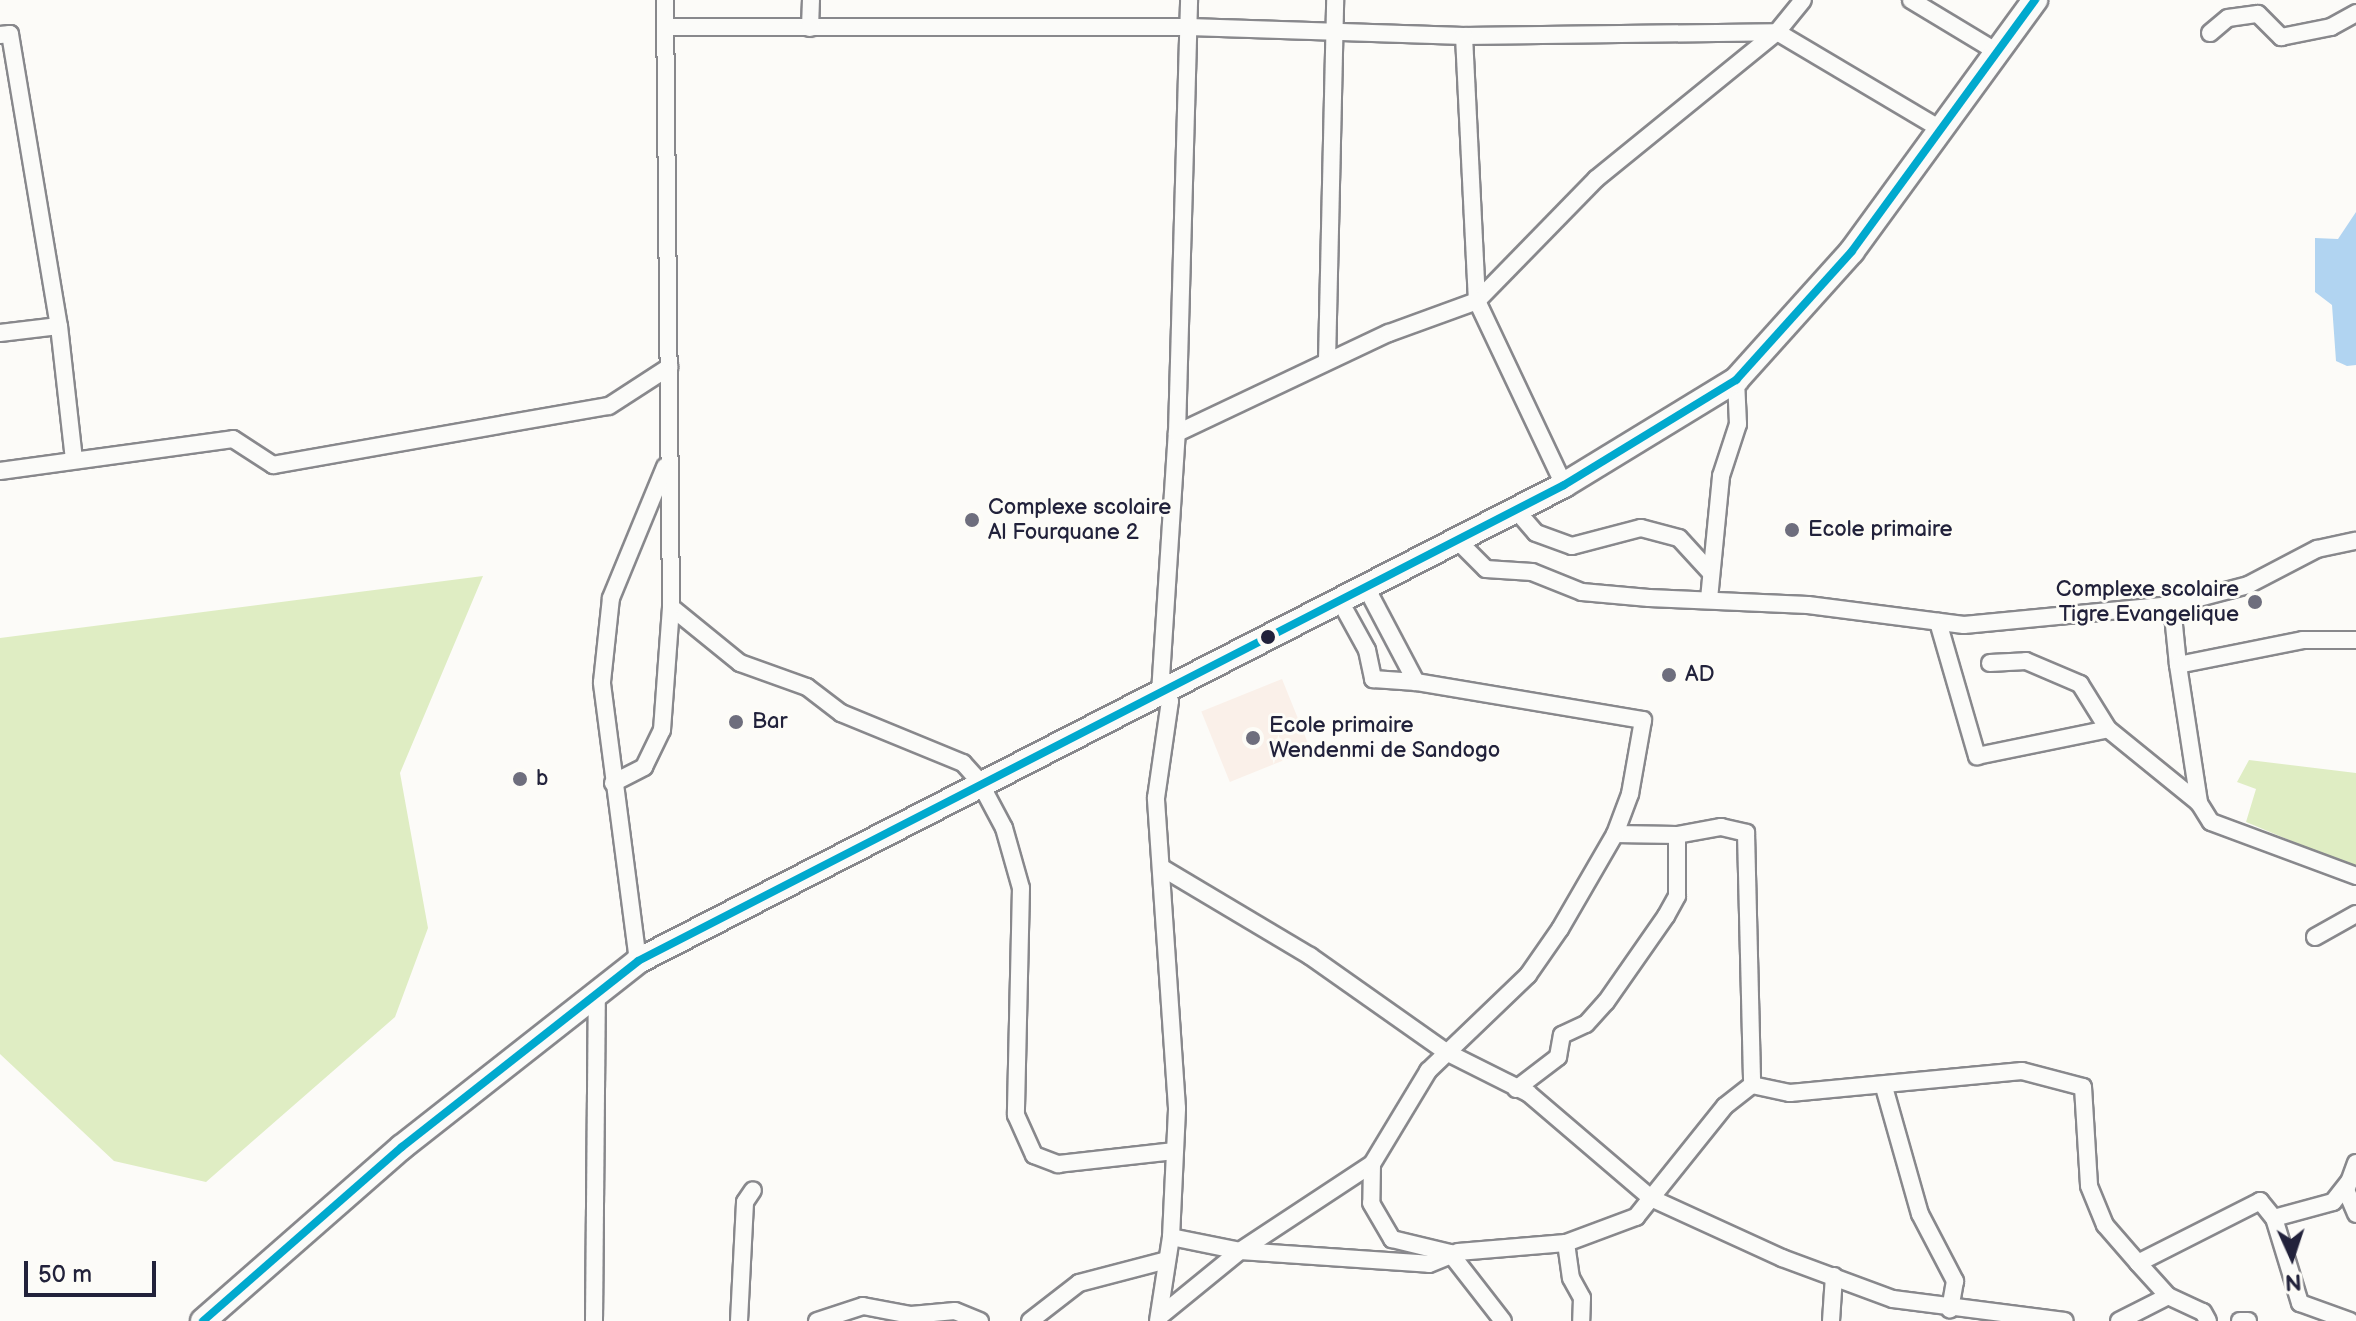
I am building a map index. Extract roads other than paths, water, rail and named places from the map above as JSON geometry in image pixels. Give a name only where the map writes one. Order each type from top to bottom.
[{"type":"street","points":[[613,783],[644,767],[662,730],[671,607],[665,0]]},
{"type":"street","points":[[810,28],[811,0]]},
{"type":"street","points":[[1160,693],[1177,433],[1189,0]]},
{"type":"street","points":[[1327,361],[1335,0]]},
{"type":"street","points":[[1177,433],[1327,361],[1477,301],[1596,179],[1777,32],[1803,0]]},
{"type":"street","points":[[1911,0],[1999,53]]},
{"type":"street","points":[[203,1321],[402,1147],[638,961],[979,781],[1160,693],[1564,485],[1736,380],[1852,251],[2035,0]]},
{"type":"street","points":[[2210,33],[2228,18],[2258,14],[2281,37],[2331,27],[2356,13]]},
{"type":"street","points":[[665,27],[1189,27],[1334,29],[1464,36],[1777,32],[1942,130]]},
{"type":"street","points":[[0,35],[10,34],[59,326],[74,459]]},
{"type":"street","points":[[1464,36],[1477,301],[1564,485]]},
{"type":"street","points":[[0,333],[59,326]]},
{"type":"street","points":[[0,471],[233,439],[273,465],[609,406],[669,367]]},
{"type":"street","points":[[1709,599],[1721,476],[1738,424],[1736,380]]},
{"type":"street","points":[[638,961],[602,682],[611,598],[668,458]]},
{"type":"street","points":[[1516,510],[1536,533],[1572,546],[1641,528],[1679,538],[1711,573]]},
{"type":"street","points":[[1457,540],[1486,569],[1532,572],[1582,592],[1709,599],[1938,622],[2058,619],[2172,605],[2215,596],[2317,549],[2356,541]]},
{"type":"street","points":[[1366,587],[1416,682]]},
{"type":"street","points":[[1158,1319],[1240,1251],[1372,1164],[1412,1093],[1446,1052],[1528,975],[1615,834],[1630,794],[1643,720],[1416,682],[1373,679],[1367,650],[1340,601]]},
{"type":"street","points":[[2172,605],[2199,803]]},
{"type":"street","points":[[671,607],[740,663],[807,687],[841,713],[963,763],[979,781],[1004,828],[1021,888],[1016,1115],[1034,1155],[1058,1164],[1173,1151]]},
{"type":"street","points":[[1938,622],[1977,756],[2108,729]]},
{"type":"street","points":[[2178,665],[2303,640],[2356,640]]},
{"type":"street","points":[[1990,663],[2026,661],[2080,684],[2108,729],[2199,803],[2211,822],[2356,876]]},
{"type":"street","points":[[1158,1319],[1171,1237],[1177,1108],[1164,869],[1156,798],[1170,701],[1160,693]]},
{"type":"street","points":[[1615,834],[1677,835],[1721,827],[1746,833],[1752,1085]]},
{"type":"street","points":[[1516,1089],[1558,1057],[1562,1035],[1586,1024],[1606,1002],[1666,916],[1677,896],[1677,835]]},
{"type":"street","points":[[1164,869],[1310,956],[1446,1052],[1516,1089],[1651,1198],[1893,1299],[1950,1310],[2065,1321]]},
{"type":"street","points":[[2315,937],[2356,914]]},
{"type":"street","points":[[594,1321],[597,992]]},
{"type":"street","points":[[1372,1164],[1371,1203],[1392,1239],[1450,1253],[1566,1243],[1636,1217],[1725,1106],[1752,1085],[1790,1093],[1884,1087],[2022,1071],[2083,1087],[2089,1186],[2105,1225],[2168,1296],[2203,1312],[2208,1321]]},
{"type":"street","points":[[1884,1087],[1920,1214],[1955,1281],[1950,1310]]},
{"type":"street","points":[[2356,1163],[2346,1190],[2356,1214]]},
{"type":"street","points":[[2274,1218],[2333,1202],[2350,1180]]},
{"type":"street","points":[[739,1321],[745,1202],[753,1190]]},
{"type":"street","points":[[2138,1263],[2260,1201],[2274,1218],[2300,1303],[2350,1321]]},
{"type":"street","points":[[1171,1237],[1240,1251],[1429,1264],[1450,1253]]},
{"type":"street","points":[[1566,1243],[1571,1278],[1582,1298],[1581,1321]]},
{"type":"street","points":[[1450,1253],[1503,1321]]},
{"type":"street","points":[[1030,1321],[1079,1283],[1167,1260]]},
{"type":"street","points":[[1831,1321],[1834,1276]]},
{"type":"street","points":[[2119,1321],[2168,1296]]},
{"type":"street","points":[[817,1321],[863,1306],[911,1315],[955,1311],[980,1321]]},
{"type":"street","points":[[2240,1321],[2248,1321]]},
{"type":"water","points":[[2356,212],[2356,365],[2347,366],[2336,361],[2332,305],[2315,292],[2315,238],[2338,239]]},
{"type":"place","name":"Complexe scolaire Al Fourquane 2","points":[[972,520]]},
{"type":"place","name":"Ecole primaire","points":[[1792,530]]},
{"type":"place","name":"Complexe scolaire Tigre Evangelique","points":[[2255,602]]},
{"type":"place","name":"AD","points":[[1669,675]]},
{"type":"place","name":"Bar","points":[[736,722]]},
{"type":"place","name":"Ecole primaire Wendenmi de Sandogo","points":[[1253,738]]},
{"type":"place","name":"b","points":[[520,779]]}]
